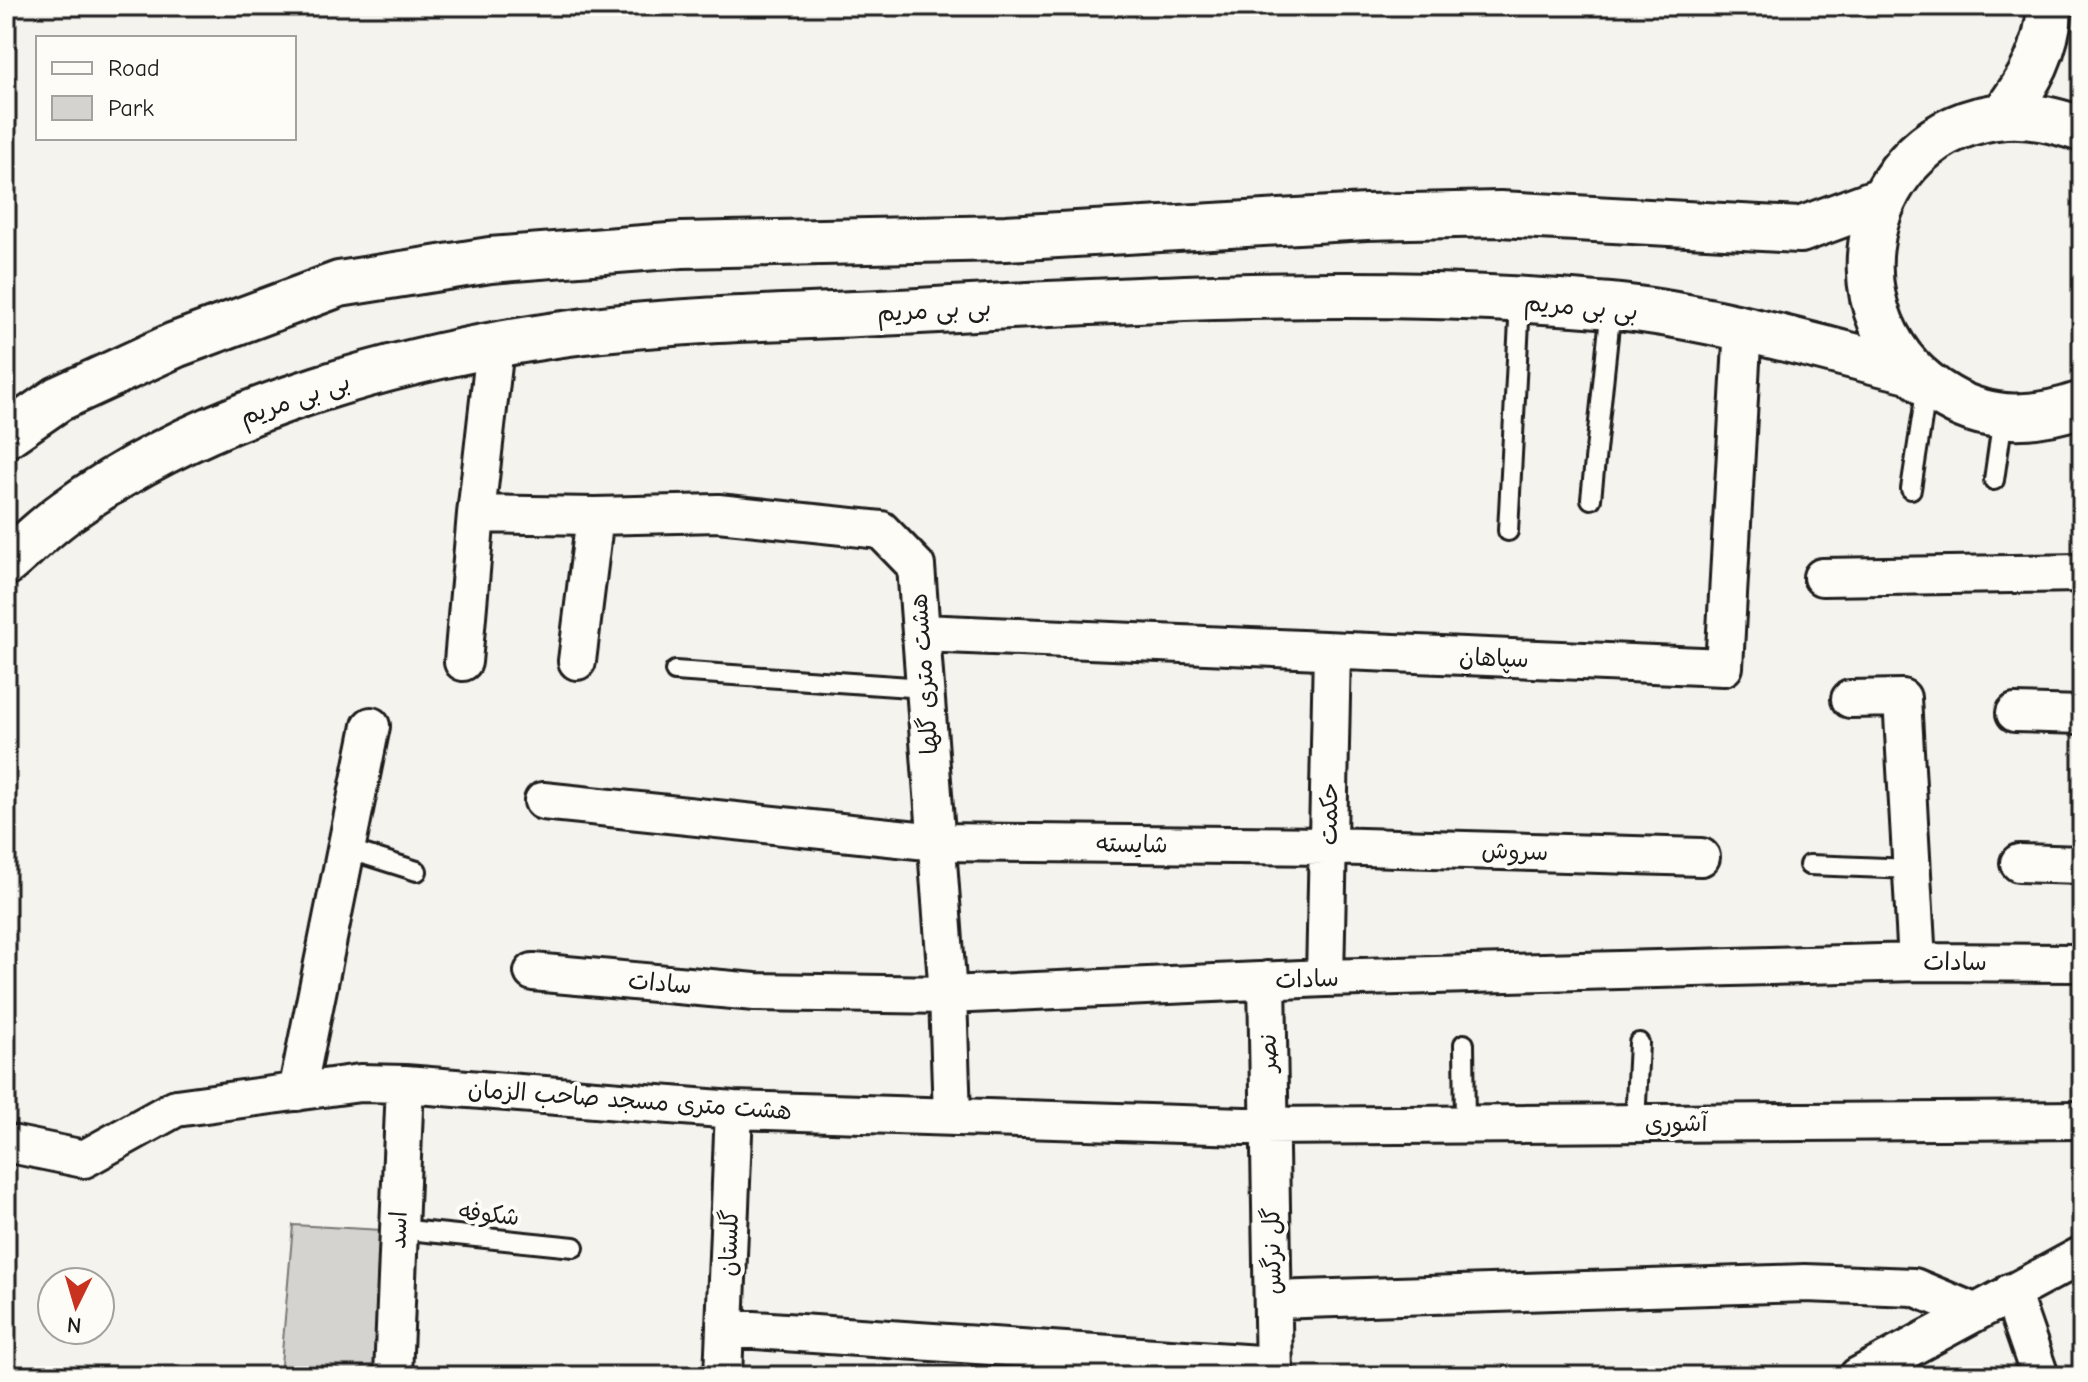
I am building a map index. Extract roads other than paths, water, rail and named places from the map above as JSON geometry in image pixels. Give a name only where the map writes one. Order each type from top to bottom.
[{"type":"street","points":[[2003,116],[2032,79],[2048,35],[2050,6]]},
{"type":"street","points":[[2082,129],[2047,118],[2003,116],[1956,129],[1915,157],[1884,199],[1870,241],[1868,273],[1877,319],[1891,346],[1918,378],[1963,407],[2003,417],[2049,415],[2082,404]]},
{"type":"street","points":[[6,435],[58,399],[175,345],[339,284],[490,260],[682,245],[1006,238],[1366,217],[1500,214],[1800,230],[1884,199]]},
{"type":"street","name":"بی بی مریم","points":[[6,563],[67,511],[134,469],[214,427],[392,365],[594,330],[1011,306],[1293,296],[1520,302],[1611,307],[1743,326],[1918,378]]},
{"type":"street","name":"سپاهان","points":[[922,633],[1724,667],[1743,326]]},
{"type":"street","points":[[463,662],[495,347]]},
{"type":"street","name":"هشت متری گلها","points":[[476,514],[595,516],[718,513],[881,530],[916,566],[948,995],[952,1117]]},
{"type":"street","points":[[577,661],[595,516]]},
{"type":"street","points":[[1822,577],[2082,573]]},
{"type":"street","name":"حکمت","points":[[1325,978],[1332,651]]},
{"type":"street","points":[[1850,699],[1902,698],[1917,962]]},
{"type":"street","points":[[2015,713],[2082,715]]},
{"type":"street","points":[[297,1092],[371,726]]},
{"type":"street","name":"شایسته","points":[[543,801],[937,842],[1328,846]]},
{"type":"street","name":"سروش","points":[[1328,846],[1701,857]]},
{"type":"street","points":[[2019,863],[2082,865]]},
{"type":"street","name":"سادات","points":[[533,972],[755,992],[948,995],[1325,978],[1917,962],[2082,963]]},
{"type":"street","name":"نصر","points":[[1267,980],[1269,1126]]},
{"type":"street","name":"هشت متری مسجد صاحب الزمان","points":[[6,1143],[84,1159],[176,1108],[360,1083],[734,1110],[1269,1126]]},
{"type":"street","name":"اسد","points":[[393,1376],[405,1084]]},
{"type":"street","name":"گلستان","points":[[723,1376],[734,1110]]},
{"type":"street","name":"آشوری","points":[[1269,1126],[2082,1120]]},
{"type":"street","name":"گل نرگس","points":[[1269,1126],[1274,1370]]},
{"type":"street","points":[[1858,1376],[2082,1255]]},
{"type":"street","points":[[1273,1300],[1805,1283],[1914,1287],[1974,1312]]},
{"type":"street","points":[[2011,1292],[2040,1376]]},
{"type":"street","points":[[725,1328],[1274,1370]]},
{"type":"lane","points":[[1508,531],[1520,302]]},
{"type":"lane","points":[[1591,499],[1611,307]]},
{"type":"lane","points":[[1911,489],[1918,378]]},
{"type":"lane","points":[[1994,480],[2003,417]]},
{"type":"lane","points":[[675,671],[925,688]]},
{"type":"lane","points":[[347,849],[417,871]]},
{"type":"lane","points":[[1809,865],[1912,869]]},
{"type":"lane","points":[[1635,1123],[1639,1043]]},
{"type":"lane","points":[[1464,1044],[1465,1125]]},
{"type":"lane","name":"شکوفه","points":[[398,1229],[574,1247]]}]
